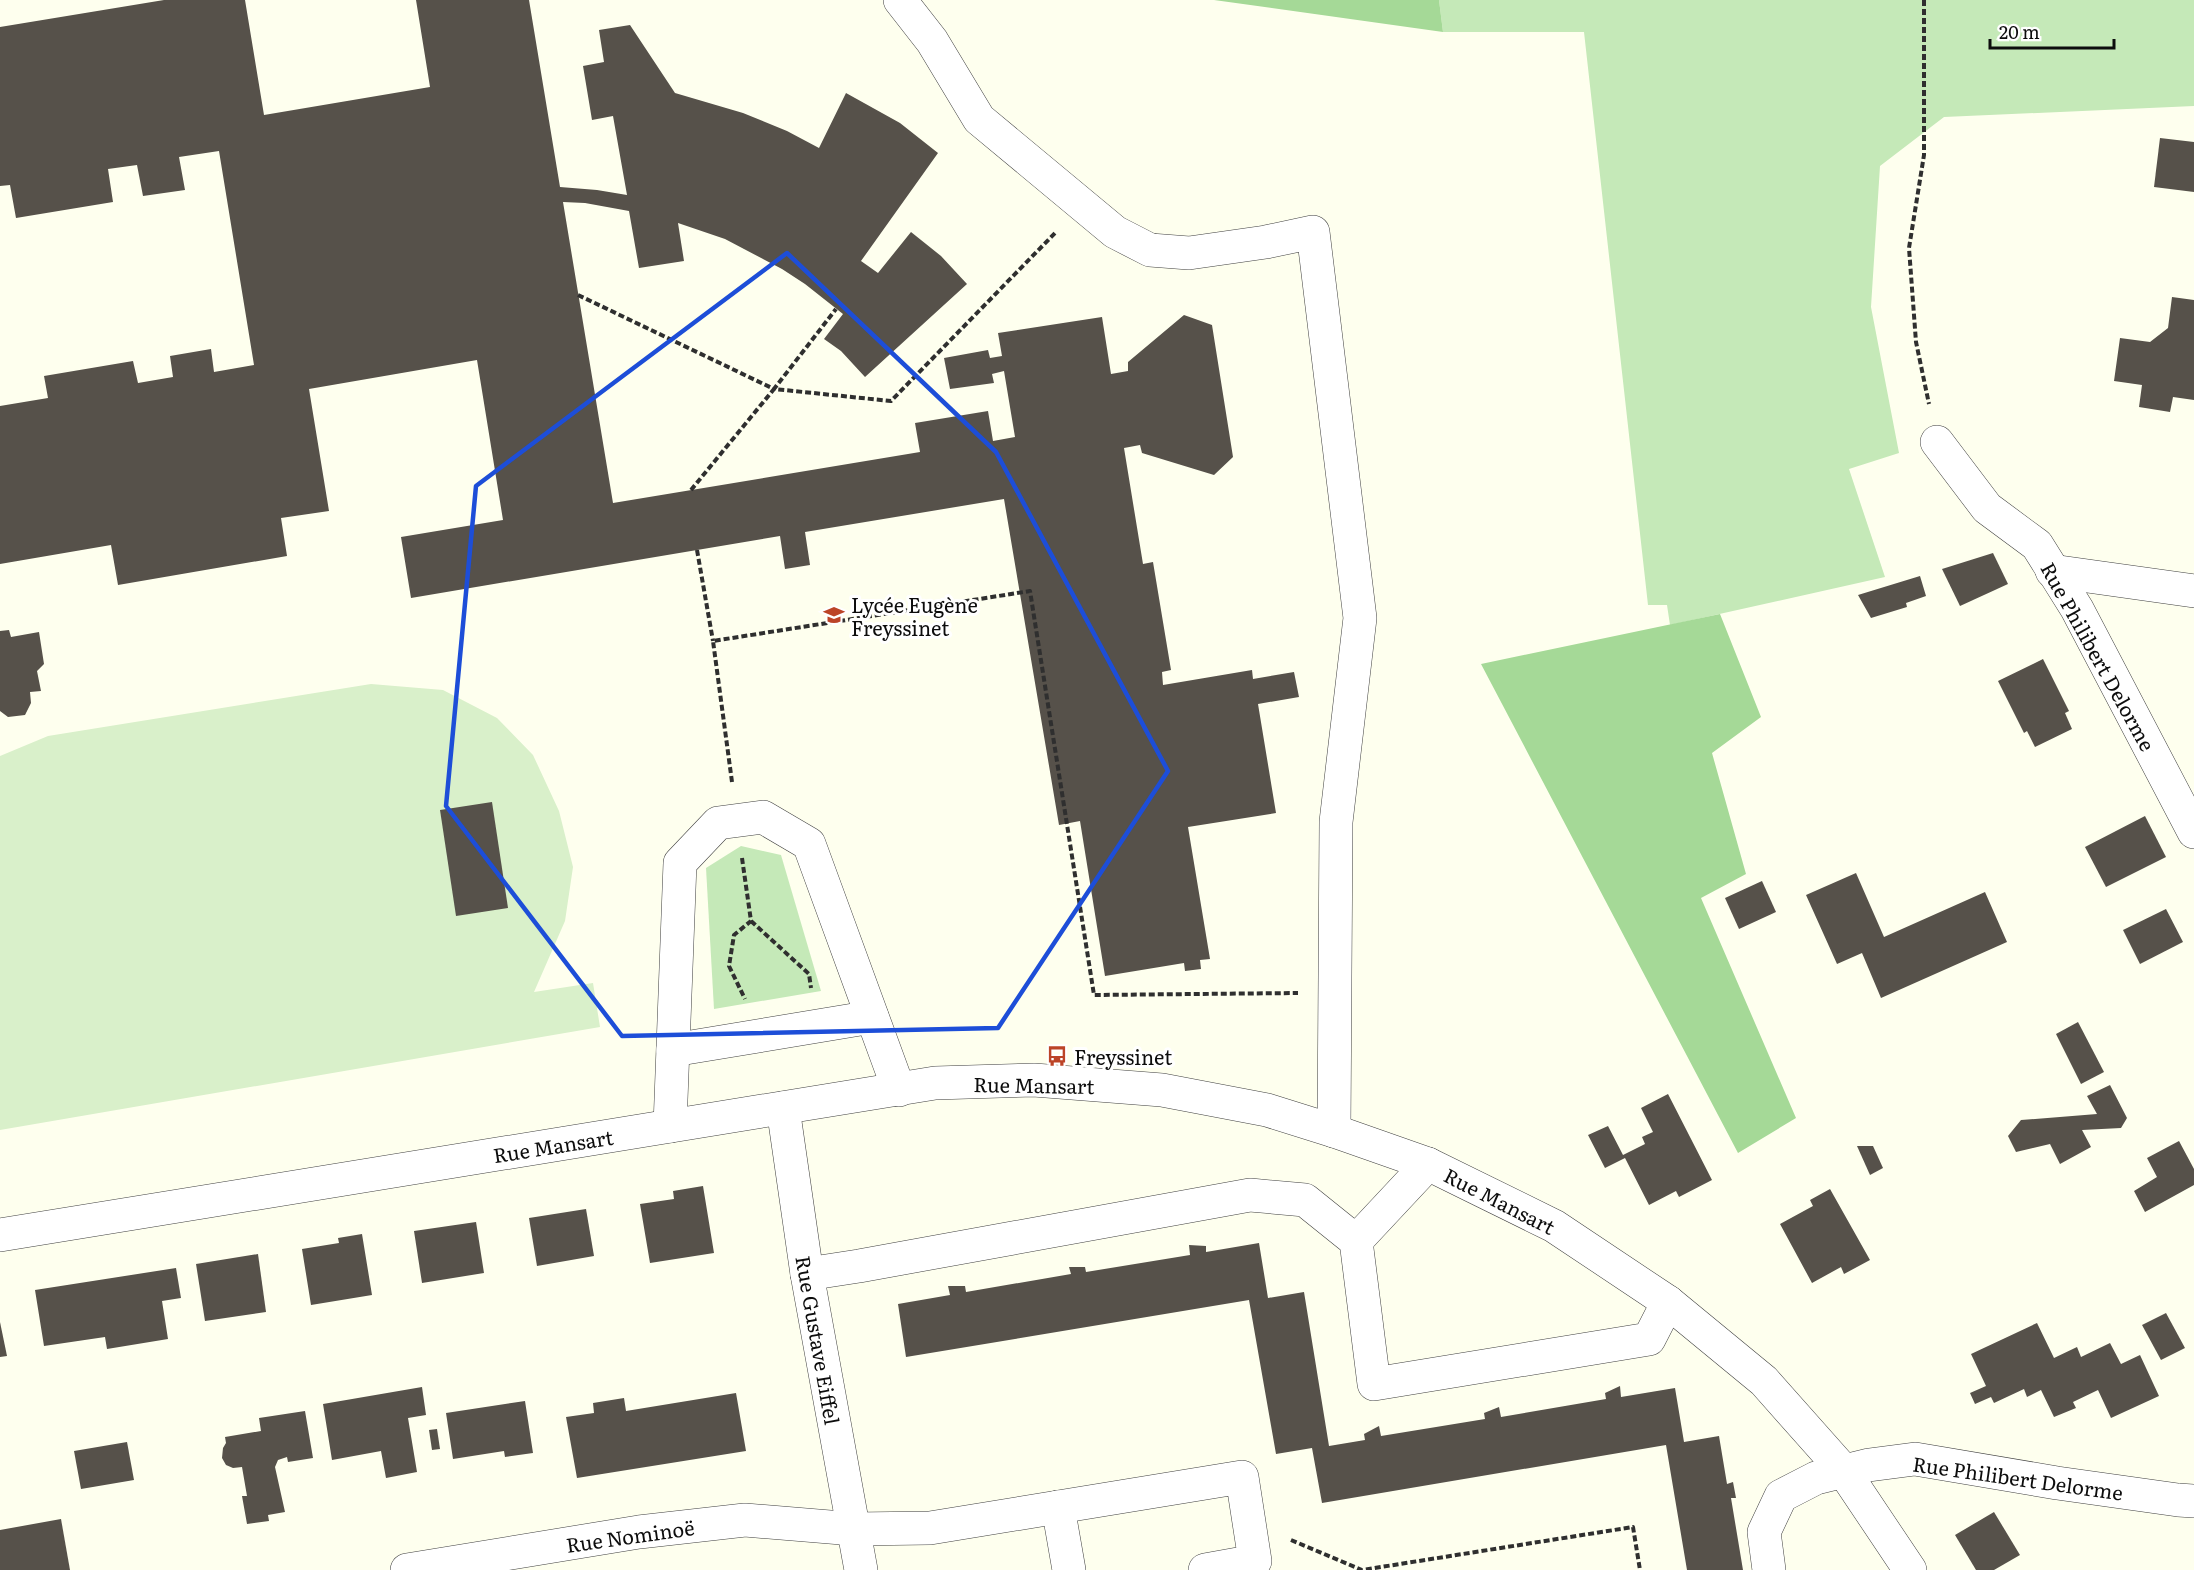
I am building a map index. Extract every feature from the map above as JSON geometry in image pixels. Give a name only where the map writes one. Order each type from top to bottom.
[{"type":"street","points":[[900,0],[932,41],[979,119],[1115,232],[1150,250],[1189,253],[1266,242],[1313,232],[1360,618],[1336,822],[1334,1131]]},
{"type":"street","name":"Rue Philibert Delorme","points":[[1937,442],[1987,508],[2037,545],[2077,609],[2190,817]]},
{"type":"street","points":[[2052,571],[2194,591]]},
{"type":"street","points":[[670,1125],[680,863],[718,823],[736,820],[763,817],[809,844],[899,1090]]},
{"type":"street","points":[[674,1050],[872,1017]]},
{"type":"street","name":"Rue Mansart","points":[[0,1235],[935,1083],[1034,1080],[1162,1090],[1267,1110],[1334,1131],[1428,1164],[1554,1226],[1668,1302],[1764,1381],[1843,1470],[1910,1570]]},
{"type":"street","name":"Rue Gustave Eiffel","points":[[783,1108],[807,1274],[861,1570]]},
{"type":"street","points":[[1356,1241],[1428,1164]]},
{"type":"street","points":[[807,1274],[1250,1195],[1305,1200],[1356,1241],[1374,1384],[1649,1339],[1668,1302]]},
{"type":"street","name":"Rue Philibert Delorme","points":[[1769,1570],[1764,1532],[1781,1496],[1816,1478],[1843,1470],[1915,1459],[2057,1483],[2194,1501]]},
{"type":"street","name":"Rue Nominoë","points":[[407,1570],[639,1532],[745,1520],[854,1529],[930,1528],[1242,1477],[1249,1523]]},
{"type":"street","points":[[1058,1507],[1068,1570]]},
{"type":"street","points":[[1204,1570],[1255,1561],[1249,1523]]},
{"type":"path","points":[[1924,0],[1924,155],[1909,248],[1916,342],[1937,442]]},
{"type":"path","points":[[578,295],[774,389],[891,400],[1082,206]]},
{"type":"path","points":[[691,490],[836,309]]},
{"type":"path","points":[[697,550],[713,640],[751,921],[809,974],[821,1025]]},
{"type":"path","points":[[713,640],[1030,591],[1094,995],[1334,993]]},
{"type":"path","points":[[747,1003],[729,966],[734,935],[751,921]]},
{"type":"path","points":[[1249,1523],[1362,1570],[1633,1527],[1640,1570]]},
{"type":"highlighted area","points":[[787,253],[996,452],[1168,771],[998,1028],[622,1036],[446,806],[476,486]]},
{"type":"green space","points":[[1214,0],[1439,0],[1443,32]]},
{"type":"green space","points":[[1439,0],[2194,0],[2194,106],[1944,117],[1880,166],[1871,307],[1899,453],[1849,469],[1885,577],[1670,625],[1667,605],[1648,605],[1584,32],[1443,32]]},
{"type":"green space","points":[[1720,614],[1761,717],[1712,753],[1746,874],[1701,898],[1796,1118],[1738,1153],[1481,664]]},
{"type":"green space","points":[[371,684],[443,690],[497,718],[533,755],[559,811],[573,867],[565,921],[534,992],[593,983],[600,1027],[0,1130],[0,756],[48,736]]},
{"type":"green space","points":[[741,846],[781,855],[821,991],[714,1009],[706,868]]},
{"type":"building","points":[[164,0],[245,0],[264,115],[430,87],[416,0],[529,0],[560,187],[627,195],[613,116],[592,120],[583,66],[604,62],[599,30],[630,25],[675,93],[743,113],[787,131],[819,148],[846,93],[900,123],[938,153],[861,261],[878,273],[911,232],[941,256],[967,284],[865,377],[841,351],[824,339],[843,314],[782,269],[725,239],[678,223],[684,261],[639,268],[629,211],[585,203],[563,202],[613,503],[920,452],[915,423],[988,411],[993,441],[1015,437],[1004,371],[992,374],[994,383],[950,389],[944,358],[988,350],[990,358],[1002,356],[998,333],[1102,317],[1111,374],[1128,371],[1128,362],[1184,315],[1212,325],[1233,457],[1214,475],[1142,453],[1140,445],[1124,448],[1143,564],[1153,562],[1171,670],[1162,672],[1163,685],[1252,670],[1253,679],[1294,672],[1299,697],[1258,704],[1276,813],[1188,827],[1210,959],[1200,960],[1201,969],[1185,971],[1184,963],[1105,976],[1080,821],[1059,825],[1004,499],[805,532],[810,565],[785,569],[780,536],[411,598],[401,537],[503,520],[477,360],[309,389],[329,511],[281,518],[287,556],[118,585],[111,545],[0,564],[0,406],[48,398],[44,376],[133,361],[138,383],[173,377],[170,356],[211,349],[214,372],[254,365],[219,151],[179,157],[185,190],[143,196],[137,165],[108,169],[113,202],[16,218],[10,185],[0,186],[0,27]]},
{"type":"building","points":[[2160,138],[2194,142],[2194,192],[2154,187]]},
{"type":"building","points":[[2172,297],[2194,300],[2194,400],[2173,397],[2170,412],[2139,407],[2142,385],[2114,381],[2120,338],[2150,342],[2168,328]]},
{"type":"building","points":[[1993,553],[2008,584],[1960,606],[1942,569]]},
{"type":"building","points":[[1920,576],[1926,596],[1906,603],[1907,607],[1871,618],[1858,595]]},
{"type":"building","points":[[9,630],[11,637],[39,632],[44,664],[37,671],[41,691],[30,692],[31,703],[25,715],[8,717],[0,711],[0,631]]},
{"type":"building","points":[[2043,659],[2069,711],[2065,713],[2072,729],[2035,747],[2027,731],[2024,733],[1998,681]]},
{"type":"building","points":[[492,802],[508,908],[456,916],[440,810]]},
{"type":"building","points":[[2145,816],[2166,857],[2106,887],[2085,847]]},
{"type":"building","points":[[1856,873],[1884,937],[1985,892],[2007,942],[1881,998],[1862,953],[1837,964],[1806,895]]},
{"type":"building","points":[[1762,881],[1776,912],[1739,929],[1725,898]]},
{"type":"building","points":[[2166,909],[2183,942],[2140,964],[2123,930]]},
{"type":"building","points":[[2078,1022],[2104,1072],[2081,1084],[2056,1034]]},
{"type":"building","points":[[2110,1085],[2127,1118],[2121,1128],[2082,1130],[2091,1147],[2060,1164],[2050,1144],[2016,1152],[2008,1136],[2021,1120],[2097,1114],[2087,1096]]},
{"type":"building","points":[[1668,1094],[1712,1180],[1679,1197],[1676,1191],[1649,1205],[1625,1158],[1605,1168],[1588,1135],[1608,1126],[1623,1155],[1645,1144],[1642,1137],[1653,1132],[1641,1108]]},
{"type":"building","points":[[2179,1141],[2194,1169],[2194,1185],[2145,1212],[2134,1191],[2157,1177],[2147,1158]]},
{"type":"building","points":[[1857,1146],[1873,1146],[1883,1168],[1870,1175]]},
{"type":"building","points":[[703,1186],[714,1253],[650,1263],[640,1204],[674,1199],[673,1191]]},
{"type":"building","points":[[1830,1189],[1870,1260],[1844,1274],[1841,1267],[1812,1283],[1780,1224],[1813,1206],[1810,1200]]},
{"type":"building","points":[[586,1209],[594,1256],[537,1266],[529,1218]]},
{"type":"building","points":[[476,1222],[484,1273],[422,1283],[414,1231]]},
{"type":"building","points":[[362,1234],[372,1295],[311,1305],[302,1249],[339,1243],[338,1238]]},
{"type":"building","points":[[1259,1243],[1268,1298],[1304,1292],[1329,1446],[1365,1440],[1364,1434],[1379,1426],[1381,1436],[1485,1419],[1484,1413],[1499,1407],[1501,1417],[1606,1399],[1605,1393],[1620,1386],[1621,1397],[1675,1388],[1684,1442],[1719,1436],[1727,1484],[1733,1482],[1736,1498],[1731,1498],[1743,1570],[1687,1570],[1666,1445],[1322,1503],[1312,1448],[1276,1454],[1249,1300],[906,1357],[898,1304],[950,1295],[948,1286],[965,1286],[966,1292],[1071,1274],[1069,1267],[1085,1267],[1086,1272],[1190,1255],[1189,1245],[1206,1246],[1206,1252]]},
{"type":"building","points":[[258,1254],[266,1312],[205,1321],[196,1264]]},
{"type":"building","points":[[176,1268],[181,1298],[162,1301],[168,1339],[107,1349],[105,1337],[44,1346],[35,1290]]},
{"type":"building","points":[[2166,1313],[2185,1348],[2161,1360],[2142,1325]]},
{"type":"building","points":[[0,1322],[7,1356],[0,1357]]},
{"type":"building","points":[[2037,1323],[2054,1358],[2077,1347],[2081,1357],[2110,1343],[2121,1364],[2140,1355],[2159,1396],[2111,1418],[2098,1390],[2073,1402],[2076,1408],[2054,1417],[2041,1390],[2027,1397],[2024,1389],[1994,1403],[1991,1397],[1975,1404],[1970,1393],[1986,1386],[1971,1354]]},
{"type":"building","points":[[422,1387],[426,1415],[408,1418],[417,1472],[386,1478],[381,1451],[332,1460],[323,1404]]},
{"type":"building","points":[[736,1393],[746,1451],[577,1478],[566,1417],[594,1413],[593,1403],[624,1398],[626,1411]]},
{"type":"building","points":[[525,1401],[533,1453],[505,1457],[504,1451],[453,1459],[446,1413]]},
{"type":"building","points":[[305,1411],[313,1458],[288,1462],[287,1457],[278,1460],[275,1467],[285,1512],[268,1515],[269,1521],[247,1524],[242,1496],[247,1496],[242,1467],[233,1468],[226,1465],[222,1458],[226,1443],[225,1437],[261,1431],[259,1418]]},
{"type":"building","points":[[437,1429],[440,1449],[432,1450],[429,1430]]},
{"type":"building","points":[[127,1442],[134,1480],[81,1489],[74,1451]]},
{"type":"building","points":[[1994,1512],[2020,1555],[1994,1570],[1976,1570],[1955,1535]]},
{"type":"building","points":[[61,1519],[70,1570],[0,1570],[0,1530]]},
{"type":"place","name":"Lycée Eugène Freyssinet","points":[[834,615]]},
{"type":"place","name":"Freyssinet","points":[[1057,1056]]}]
